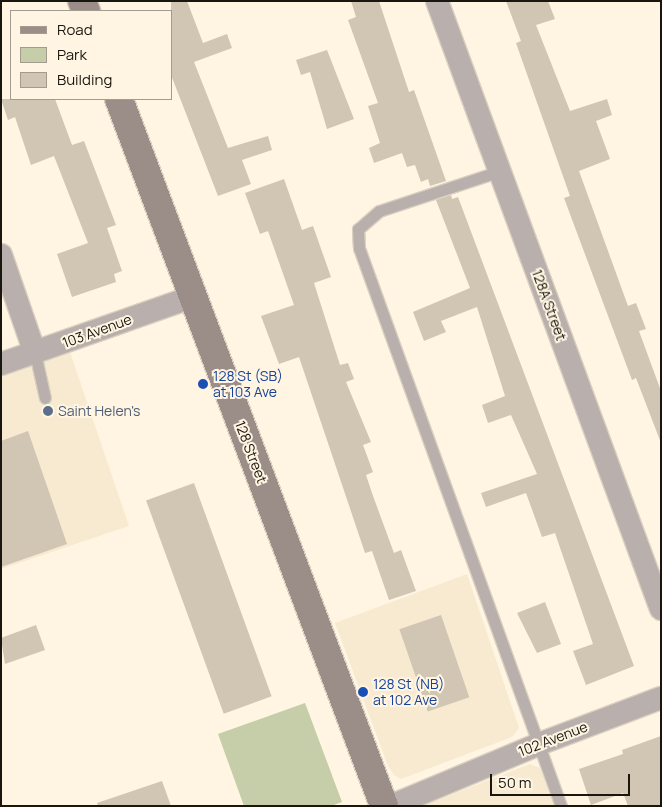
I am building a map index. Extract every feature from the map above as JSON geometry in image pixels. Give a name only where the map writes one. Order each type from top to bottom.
[{"type":"main road","name":"128 Street","points":[[119,100],[384,806]]},
{"type":"street","name":"128A Street","points":[[437,1],[661,609]]},
{"type":"street","points":[[1,255],[35,353]]},
{"type":"street","name":"103 Avenue","points":[[1,364],[192,297]]},
{"type":"street","name":"102 Avenue","points":[[391,806],[539,744],[661,698]]},
{"type":"lane","points":[[500,171],[379,211],[358,230],[359,248],[561,806]]},
{"type":"lane","points":[[35,353],[45,398]]},
{"type":"shaded area","points":[[69,349],[129,526],[1,569],[1,373]]},
{"type":"shaded area","points":[[467,574],[519,728],[512,737],[401,779],[394,775],[388,766],[335,623]]},
{"type":"shaded area","points":[[530,764],[540,768],[554,806],[422,806]]},
{"type":"green space","points":[[305,703],[342,802],[331,806],[244,806],[218,734]]},
{"type":"building","points":[[171,1],[187,1],[203,43],[227,34],[232,48],[194,62],[228,148],[268,136],[272,150],[242,160],[251,184],[218,196],[172,78]]},
{"type":"building","points":[[351,1],[379,1],[409,92],[414,90],[446,181],[430,186],[428,179],[421,182],[415,165],[407,167],[402,153],[374,163],[369,148],[380,143],[368,106],[378,103],[348,20],[356,17]]},
{"type":"building","points":[[506,1],[548,1],[555,19],[536,25],[570,111],[607,99],[612,115],[596,121],[610,159],[579,171],[628,306],[636,303],[646,329],[639,331],[661,391],[661,443],[636,378],[632,380],[564,198],[570,196],[516,43],[521,41]]},
{"type":"building","points":[[327,50],[354,119],[327,129],[310,72],[301,75],[296,60]]},
{"type":"building","points":[[1,99],[55,100],[72,145],[84,141],[116,225],[107,228],[122,271],[114,274],[116,282],[72,297],[57,254],[88,243],[54,156],[31,165],[15,117],[8,120]]},
{"type":"building","points":[[284,179],[302,230],[313,226],[331,277],[314,283],[340,365],[348,363],[354,379],[346,382],[371,442],[363,445],[373,472],[366,475],[394,553],[401,550],[416,591],[389,600],[372,551],[365,553],[299,357],[279,364],[261,316],[294,305],[268,231],[260,234],[245,193]]},
{"type":"building","points":[[451,195],[452,199],[458,197],[634,666],[586,685],[573,651],[593,644],[555,533],[542,537],[526,493],[486,507],[481,493],[537,474],[511,415],[488,423],[482,405],[505,396],[477,307],[441,321],[446,332],[424,341],[413,312],[470,288],[436,200]]},
{"type":"building","points":[[28,431],[67,544],[1,567],[1,441]]},
{"type":"building","points":[[194,483],[272,696],[224,714],[146,500]]},
{"type":"building","points":[[545,602],[561,644],[537,653],[517,613]]},
{"type":"building","points":[[441,615],[469,697],[428,712],[399,629]]},
{"type":"building","points":[[36,625],[45,650],[5,664],[1,638]]},
{"type":"building","points":[[661,736],[661,806],[628,806],[623,793],[591,805],[579,769],[623,754],[622,750]]},
{"type":"building","points":[[162,781],[171,806],[98,806],[97,803]]},
{"type":"place","name":"128 St (SB) at 103 Ave","points":[[203,384]]},
{"type":"place","name":"Saint Helen's","points":[[48,411]]},
{"type":"place","name":"128 St (NB) at 102 Ave","points":[[363,692]]}]
